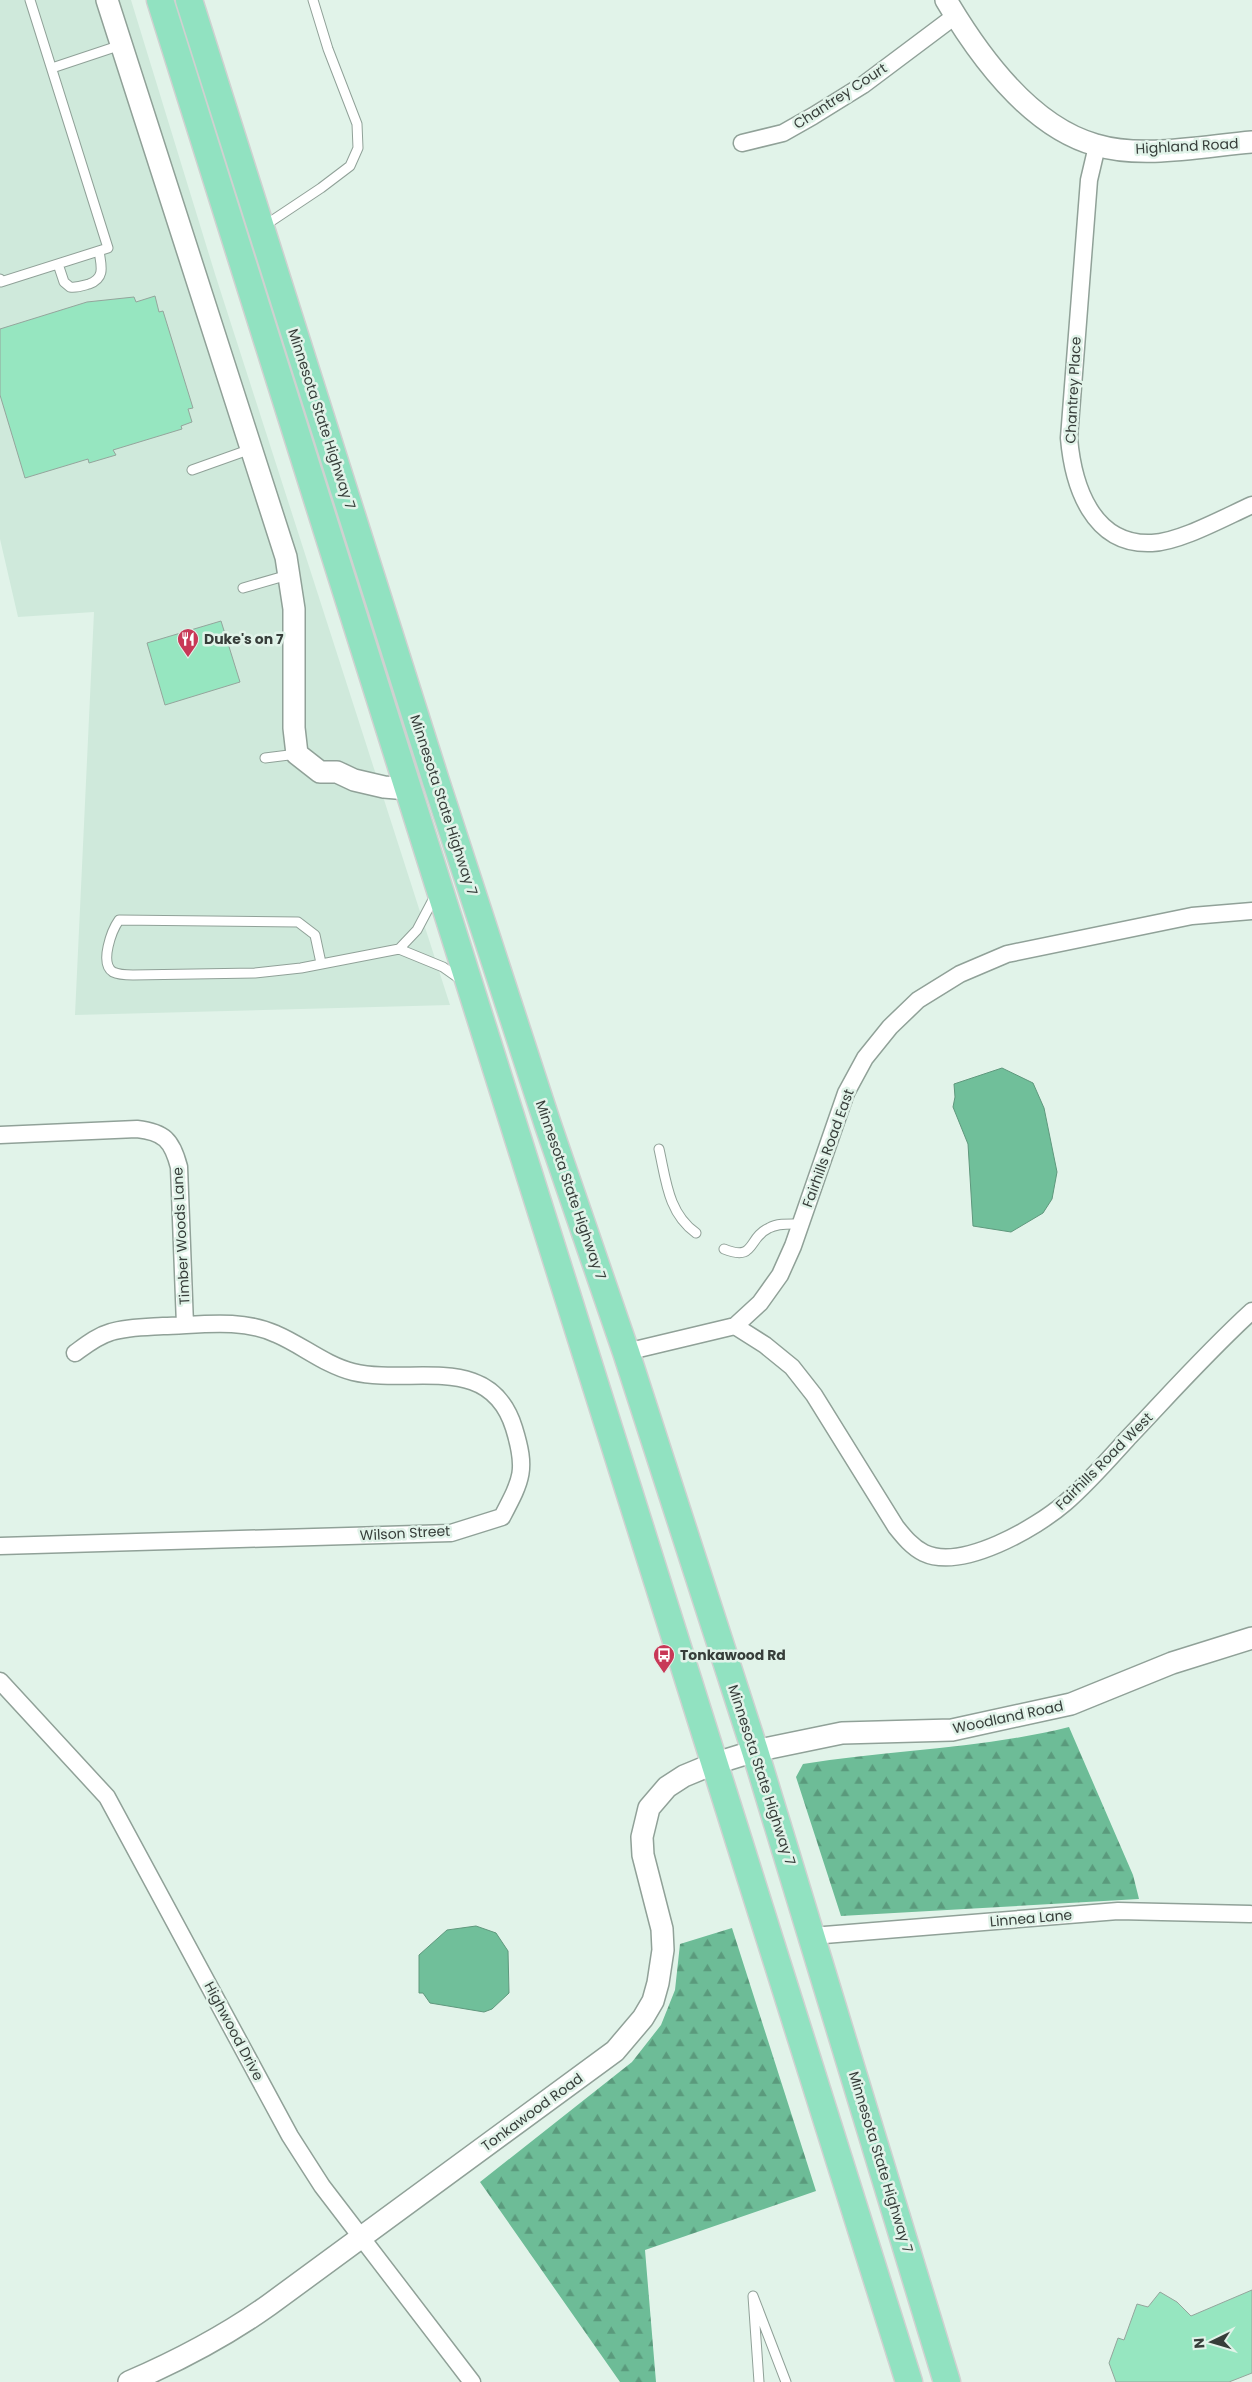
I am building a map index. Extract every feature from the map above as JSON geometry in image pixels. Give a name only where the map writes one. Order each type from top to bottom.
[{"type":"main road","name":"Minnesota State Highway 7","points":[[160,0],[908,2382]]},
{"type":"main road","name":"Minnesota State Highway 7","points":[[189,0],[439,790],[548,1125],[626,1352],[755,1751],[947,2382]]},
{"type":"street","points":[[107,0],[286,557],[294,609],[294,728],[297,754],[320,772],[337,772],[354,780],[384,787],[408,789]]},
{"type":"street","name":"Chantrey Court","points":[[742,143],[783,133],[863,85],[950,8]]},
{"type":"street","name":"Highland Road","points":[[950,8],[996,74],[1028,104],[1077,139],[1097,146],[1124,150],[1158,150],[1252,142]]},
{"type":"street","name":"Chantrey Place","points":[[1097,146],[1089,180],[1068,438],[1071,463],[1079,490],[1090,513],[1108,530],[1131,540],[1152,543],[1174,539],[1252,506]]},
{"type":"street","name":"Fairhills Road East","points":[[626,1352],[735,1326],[760,1303],[780,1275],[846,1093],[865,1058],[890,1027],[918,1000],[960,974],[1007,954],[1192,916],[1252,911]]},
{"type":"street","name":"Timber Woods Lane","points":[[0,1135],[137,1128],[153,1131],[166,1138],[175,1152],[179,1167],[185,1325]]},
{"type":"street","name":"Fairhills Road West","points":[[735,1326],[765,1345],[792,1367],[814,1395],[896,1527],[908,1542],[924,1553],[943,1557],[962,1555],[999,1543],[1034,1526],[1064,1504],[1092,1477],[1222,1338],[1252,1311]]},
{"type":"street","name":"Wilson Street","points":[[0,1546],[451,1533],[502,1517],[519,1485],[522,1456],[509,1412],[499,1398],[486,1387],[469,1380],[440,1375],[382,1377],[353,1372],[326,1362],[275,1333],[247,1325],[185,1325],[133,1328],[111,1332],[92,1340],[75,1352]]},
{"type":"street","name":"Woodland Road","points":[[755,1751],[842,1733],[952,1730],[1071,1704],[1172,1663],[1252,1638]]},
{"type":"street","name":"Highwood Drive","points":[[0,1681],[107,1797],[290,2136],[322,2186],[472,2382]]},
{"type":"street","name":"Tonkawood Road","points":[[129,2382],[189,2356],[230,2333],[615,2051],[643,2018],[653,2001],[663,1950],[659,1911],[643,1855],[644,1821],[649,1808],[667,1787],[684,1776],[713,1764],[755,1751]]},
{"type":"street","name":"Linnea Lane","points":[[812,1936],[1118,1911],[1250,1914]]},
{"type":"lane","points":[[0,279],[1,282],[108,248],[30,0]]},
{"type":"lane","points":[[261,227],[321,188],[350,166],[358,148],[357,124],[328,49],[313,0]]},
{"type":"lane","points":[[52,68],[121,45]]},
{"type":"lane","points":[[58,264],[64,282],[70,288],[89,284],[101,276],[99,250]]},
{"type":"lane","points":[[192,470],[251,449]]},
{"type":"lane","points":[[244,588],[288,574]]},
{"type":"lane","points":[[265,758],[297,754]]},
{"type":"lane","points":[[399,949],[417,930],[439,888]]},
{"type":"lane","points":[[321,963],[316,935],[298,922],[119,920],[113,928],[108,948],[108,964],[111,971],[117,974],[133,975],[255,973],[301,968],[399,949],[443,966],[470,987]]},
{"type":"lane","points":[[659,1149],[675,1212],[686,1226],[696,1233]]},
{"type":"lane","points":[[724,1249],[740,1254],[747,1252],[768,1228],[800,1224]]},
{"type":"lane","points":[[759,2382],[753,2296],[786,2382]]},
{"type":"shaded area","points":[[0,0],[131,0],[215,274],[450,1005],[75,1015],[94,612],[18,617],[0,539]]},
{"type":"shaded area","points":[[1002,1068],[1033,1083],[1044,1108],[1057,1172],[1052,1199],[1043,1213],[1011,1232],[973,1226],[968,1144],[953,1107],[955,1097],[954,1084]]},
{"type":"shaded area","points":[[476,1926],[496,1933],[508,1951],[509,1993],[492,2009],[484,2012],[430,2003],[423,1993],[419,1993],[419,1955],[447,1930]]},
{"type":"green space","points":[[1069,1727],[1133,1875],[1139,1899],[841,1916],[796,1777],[803,1764],[969,1745]]},
{"type":"green space","points":[[732,1928],[816,2191],[645,2250],[656,2382],[620,2382],[480,2182],[632,2062],[661,2025],[675,1990],[680,1944]]},
{"type":"building","points":[[155,296],[159,312],[163,311],[193,408],[188,409],[192,422],[181,426],[182,429],[113,450],[116,455],[89,463],[88,459],[25,478],[0,395],[0,329],[87,302],[134,297],[136,302]]},
{"type":"building","points":[[221,621],[240,682],[165,705],[147,643]]},
{"type":"building","points":[[1252,2290],[1252,2373],[1229,2382],[1116,2382],[1109,2363],[1118,2338],[1124,2340],[1137,2304],[1148,2307],[1160,2292],[1177,2302],[1191,2316]]},
{"type":"place","name":"Duke's on 7","points":[[188,658]]},
{"type":"place","name":"Tonkawood Rd","points":[[664,1674]]}]
